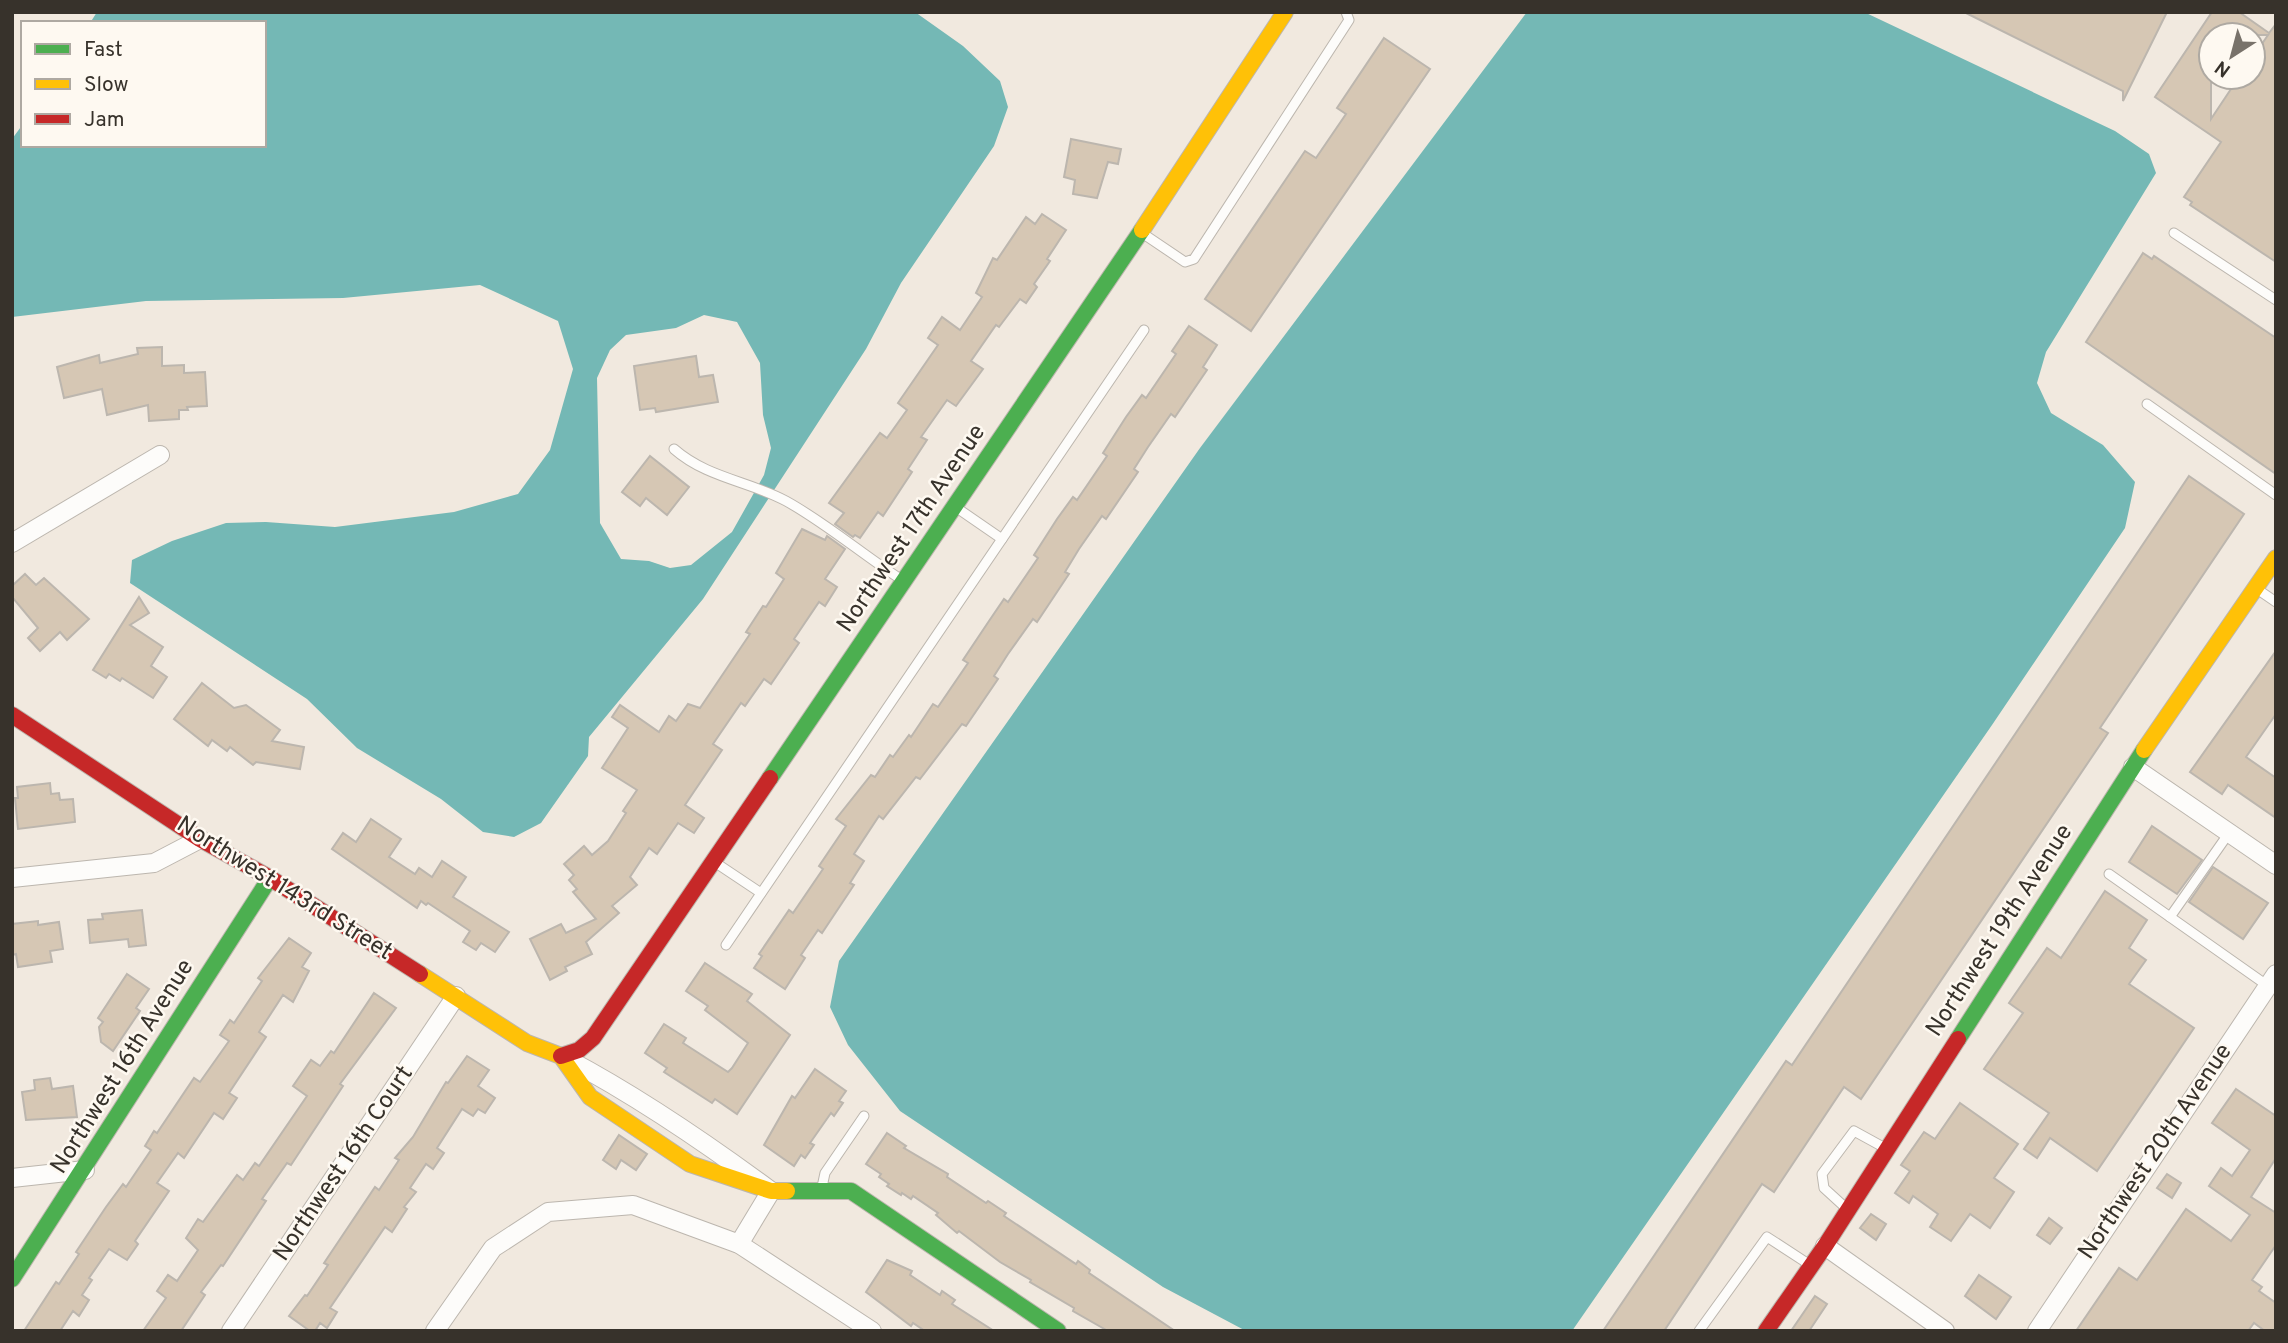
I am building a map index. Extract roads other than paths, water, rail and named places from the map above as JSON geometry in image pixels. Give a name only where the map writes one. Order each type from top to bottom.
[{"type":"street","name":"Northwest 17th Avenue","points":[[561,1056],[579,1050],[593,1038],[955,508],[1285,12]]},
{"type":"street","points":[[12,543],[160,455]]},
{"type":"street","name":"Northwest 19th Avenue","points":[[1766,1331],[1825,1246],[2133,767],[2276,558]]},
{"type":"street","name":"Northwest 143rd Street","points":[[12,715],[200,838],[270,878],[527,1043],[561,1056],[607,1080],[709,1145],[771,1191]]},
{"type":"street","points":[[2133,767],[2276,865]]},
{"type":"street","points":[[12,878],[153,863],[200,838]]},
{"type":"street","name":"Northwest 16th Avenue","points":[[12,1279],[85,1170],[270,878]]},
{"type":"street","name":"Northwest 20th Avenue","points":[[2037,1331],[2272,980]]},
{"type":"street","name":"Northwest 16th Court","points":[[231,1331],[456,996]]},
{"type":"street","points":[[561,1056],[590,1097],[690,1164],[771,1191],[850,1191],[1058,1331]]},
{"type":"street","points":[[12,1178],[85,1170]]},
{"type":"street","points":[[739,1244],[771,1191]]},
{"type":"street","points":[[436,1331],[493,1248],[548,1212],[633,1205],[739,1244],[872,1331]]},
{"type":"street","points":[[1825,1246],[1945,1331]]},
{"type":"lane","points":[[1141,232],[1185,262],[1194,259],[1349,20],[1346,12]]},
{"type":"lane","points":[[2174,233],[2276,300]]},
{"type":"lane","points":[[726,945],[1144,330]]},
{"type":"lane","points":[[2147,404],[2276,495]]},
{"type":"lane","points":[[674,449],[699,467],[785,501],[905,582]]},
{"type":"lane","points":[[955,508],[1002,539]]},
{"type":"lane","points":[[2255,588],[2276,602]]},
{"type":"lane","points":[[2170,917],[2229,833]]},
{"type":"lane","points":[[712,861],[761,893]]},
{"type":"lane","points":[[2109,874],[2170,917],[2272,980]]},
{"type":"lane","points":[[821,1192],[825,1173],[864,1116]]},
{"type":"lane","points":[[1848,1210],[1824,1188],[1822,1174],[1847,1135],[1854,1131],[1887,1149]]},
{"type":"lane","points":[[1699,1331],[1767,1237],[1811,1266]]},
{"type":"water","points":[[97,12],[915,12],[963,46],[1000,81],[1008,107],[994,146],[901,283],[866,349],[703,599],[589,737],[588,756],[541,823],[514,837],[483,832],[441,799],[357,748],[307,699],[130,583],[132,560],[172,541],[226,523],[266,522],[335,527],[454,512],[518,494],[550,450],[573,369],[558,321],[480,285],[343,298],[146,301],[12,317],[12,139],[21,127],[21,147],[266,147],[266,21],[91,21]],"holes":[[[704,315],[737,322],[760,363],[763,415],[771,448],[764,475],[732,532],[691,565],[670,568],[649,561],[621,559],[600,523],[597,378],[610,350],[626,335],[676,328]]]},
{"type":"water","points":[[1527,12],[1864,12],[2115,131],[2149,154],[2156,173],[2046,352],[2037,383],[2051,413],[2103,445],[2135,482],[2125,528],[1992,725],[1572,1331],[1246,1331],[1163,1287],[900,1111],[848,1045],[830,1007],[839,961],[1200,448]]}]
